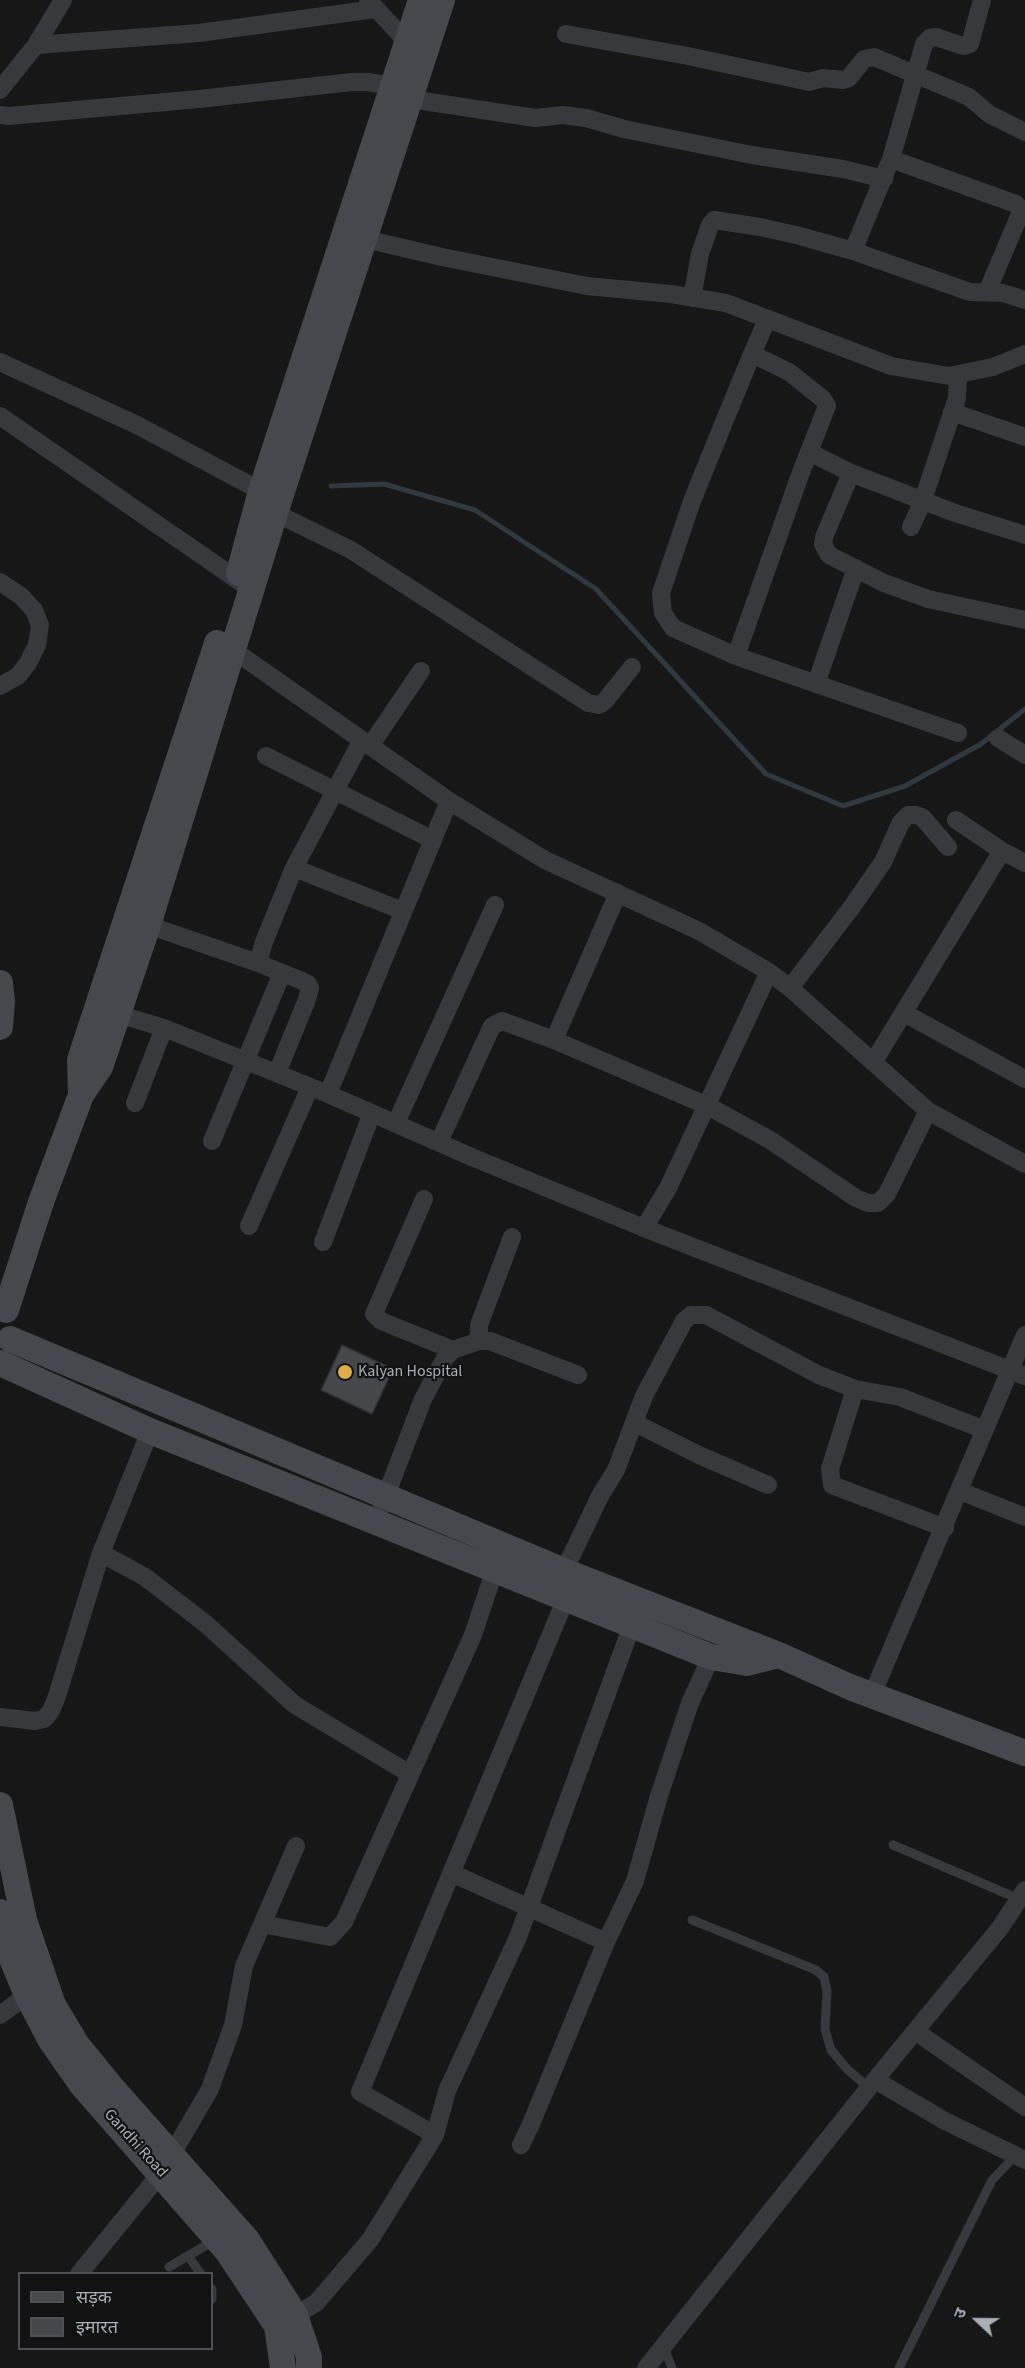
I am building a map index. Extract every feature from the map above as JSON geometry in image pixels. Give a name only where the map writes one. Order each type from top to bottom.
[{"type":"main road","points":[[265,503],[365,239],[405,92],[407,42],[421,0]]},
{"type":"main road","points":[[3,1354],[10,1324],[3,1306],[81,1095],[100,1067],[148,925],[233,650],[244,584],[265,503],[405,92],[442,0]]},
{"type":"main road","points":[[81,1095],[80,1060],[175,775],[244,584]]},
{"type":"main road","points":[[0,983],[2,1001],[0,1027]]},
{"type":"main road","points":[[3,1354],[150,1431],[711,1657],[747,1663],[779,1655]]},
{"type":"main road","points":[[3,1354],[386,1496],[564,1571],[779,1655],[872,1695],[1025,1753]]},
{"type":"main road","points":[[0,1805],[24,1920],[53,2005],[77,2045],[167,2166],[247,2240],[295,2315],[309,2357],[309,2368]]},
{"type":"main road","name":"Gandhi Road","points":[[0,1912],[8,1949],[27,1995],[50,2039],[82,2085],[167,2166],[277,2326],[283,2368]]},
{"type":"street","points":[[0,90],[36,45],[63,0]]},
{"type":"street","points":[[853,252],[891,159],[924,44],[930,38],[936,37],[963,46],[970,44],[982,0]]},
{"type":"street","points":[[36,45],[199,33],[372,4],[407,42]]},
{"type":"street","points":[[566,34],[699,58],[808,82],[823,78],[843,80],[849,78],[864,59],[869,57],[974,99],[989,114],[1025,132]]},
{"type":"street","points":[[0,115],[187,100],[352,82],[535,118],[563,115],[586,118],[624,129],[752,155],[843,168],[884,178]]},
{"type":"street","points":[[891,159],[1020,201],[1020,214],[987,292]]},
{"type":"street","points":[[692,298],[700,254],[714,220],[760,227],[853,252],[970,292],[1003,293],[1025,300]]},
{"type":"street","points":[[365,239],[587,286],[726,303],[891,366],[949,376],[993,367],[1025,354]]},
{"type":"street","points":[[767,320],[692,501],[661,593],[663,613],[673,628],[714,648],[958,733]]},
{"type":"street","points":[[736,656],[827,406],[823,399],[789,372],[753,354]]},
{"type":"street","points":[[0,362],[137,425],[265,503],[351,550],[588,703],[599,705],[605,701],[632,667]]},
{"type":"street","points":[[911,527],[923,499],[957,398],[958,375]]},
{"type":"street","points":[[952,412],[1025,437]]},
{"type":"street","points":[[1,419],[244,584]]},
{"type":"street","points":[[809,452],[852,473],[955,513],[1025,536]]},
{"type":"street","points":[[852,473],[824,537],[823,544],[829,555],[884,583],[928,598],[1025,620]]},
{"type":"street","points":[[816,684],[855,568]]},
{"type":"street","points":[[0,582],[21,596],[34,610],[40,625],[37,645],[28,663],[18,675],[0,686]]},
{"type":"street","points":[[233,650],[449,801],[545,860],[699,932],[769,972],[874,1061],[928,1111],[1025,1164]]},
{"type":"street","points":[[258,963],[264,942],[294,868],[334,792],[366,743],[421,671]]},
{"type":"street","points":[[998,738],[1025,754]]},
{"type":"street","points":[[266,756],[433,840]]},
{"type":"street","points":[[328,1094],[449,801]]},
{"type":"street","points":[[790,988],[851,908],[882,862],[901,822],[908,815],[916,814],[922,817],[948,847]]},
{"type":"street","points":[[956,820],[1002,851],[1025,863]]},
{"type":"street","points":[[874,1061],[1002,851]]},
{"type":"street","points":[[294,868],[403,911]]},
{"type":"street","points":[[554,1040],[618,893]]},
{"type":"street","points":[[396,1123],[495,905]]},
{"type":"street","points":[[148,925],[258,963],[307,983],[310,988],[277,1073]]},
{"type":"street","points":[[644,1228],[668,1188],[769,972]]},
{"type":"street","points":[[212,1141],[282,973]]},
{"type":"street","points":[[904,1013],[1025,1079]]},
{"type":"street","points":[[118,1014],[164,1028],[245,1060],[644,1228],[1018,1373]]},
{"type":"street","points":[[439,1142],[492,1026],[502,1021],[554,1040],[708,1106],[770,1140],[856,1198],[868,1203],[878,1203],[887,1194],[928,1111]]},
{"type":"street","points":[[135,1103],[164,1028]]},
{"type":"street","points":[[249,1226],[310,1087]]},
{"type":"street","points":[[323,1242],[372,1113]]},
{"type":"street","points":[[424,1199],[374,1309],[374,1314],[381,1321],[453,1350]]},
{"type":"street","points":[[479,1341],[479,1325],[512,1237]]},
{"type":"street","points":[[564,1571],[600,1496],[616,1470],[644,1396],[684,1321],[691,1315],[698,1313],[706,1315],[819,1375],[855,1389],[900,1397],[985,1431]]},
{"type":"street","points":[[872,1695],[985,1431],[1018,1373],[1025,1335]]},
{"type":"street","points":[[375,1521],[423,1398],[445,1358],[453,1350],[479,1341],[490,1341],[578,1375]]},
{"type":"street","points":[[855,1389],[830,1469],[832,1485],[945,1528]]},
{"type":"street","points":[[635,1423],[699,1455],[768,1485]]},
{"type":"street","points":[[0,1718],[35,1721],[44,1719],[51,1711],[101,1553],[150,1431]]},
{"type":"street","points":[[960,1491],[1025,1516]]},
{"type":"street","points":[[101,1553],[145,1577],[206,1624],[295,1704],[410,1774]]},
{"type":"street","points":[[262,1924],[330,1937],[344,1922],[473,1635],[495,1569]]},
{"type":"street","points":[[435,2135],[360,2092],[566,1598]]},
{"type":"street","points":[[295,2315],[316,2303],[370,2240],[435,2135],[447,2091],[518,1937],[632,1625]]},
{"type":"street","points":[[520,2145],[531,2124],[606,1942],[635,1881],[659,1796],[690,1703],[711,1657]]},
{"type":"street","points":[[81,2272],[167,2166],[210,2089],[233,2025],[244,1966],[296,1846]]},
{"type":"street","points":[[451,1873],[606,1942]]},
{"type":"street","points":[[646,2368],[872,2084],[1000,1928],[1022,1894]]},
{"type":"street","points":[[0,2015],[27,1995]]},
{"type":"street","points":[[915,2031],[1025,2107]]},
{"type":"street","points":[[872,2084],[945,2121],[1022,2153]]},
{"type":"lane","points":[[893,1845],[1022,1894]]},
{"type":"lane","points":[[692,1920],[816,1970],[824,1977],[827,1991],[825,2030],[831,2050],[846,2069],[872,2084]]},
{"type":"lane","points":[[899,2368],[992,2180],[1022,2153]]},
{"type":"lane","points":[[169,2267],[217,2238]]},
{"type":"lane","points":[[188,2256],[200,2272]]},
{"type":"lane","points":[[663,2345],[672,2368]]},
{"type":"building","points":[[342,1345],[393,1369],[372,1414],[321,1390]]},
{"type":"waterway","points":[[331,486],[384,484],[475,510],[596,589],[766,774],[843,806],[905,786],[981,744],[1025,709]]},
{"type":"place","name":"Kalyan Hospital","points":[[345,1372]]}]
